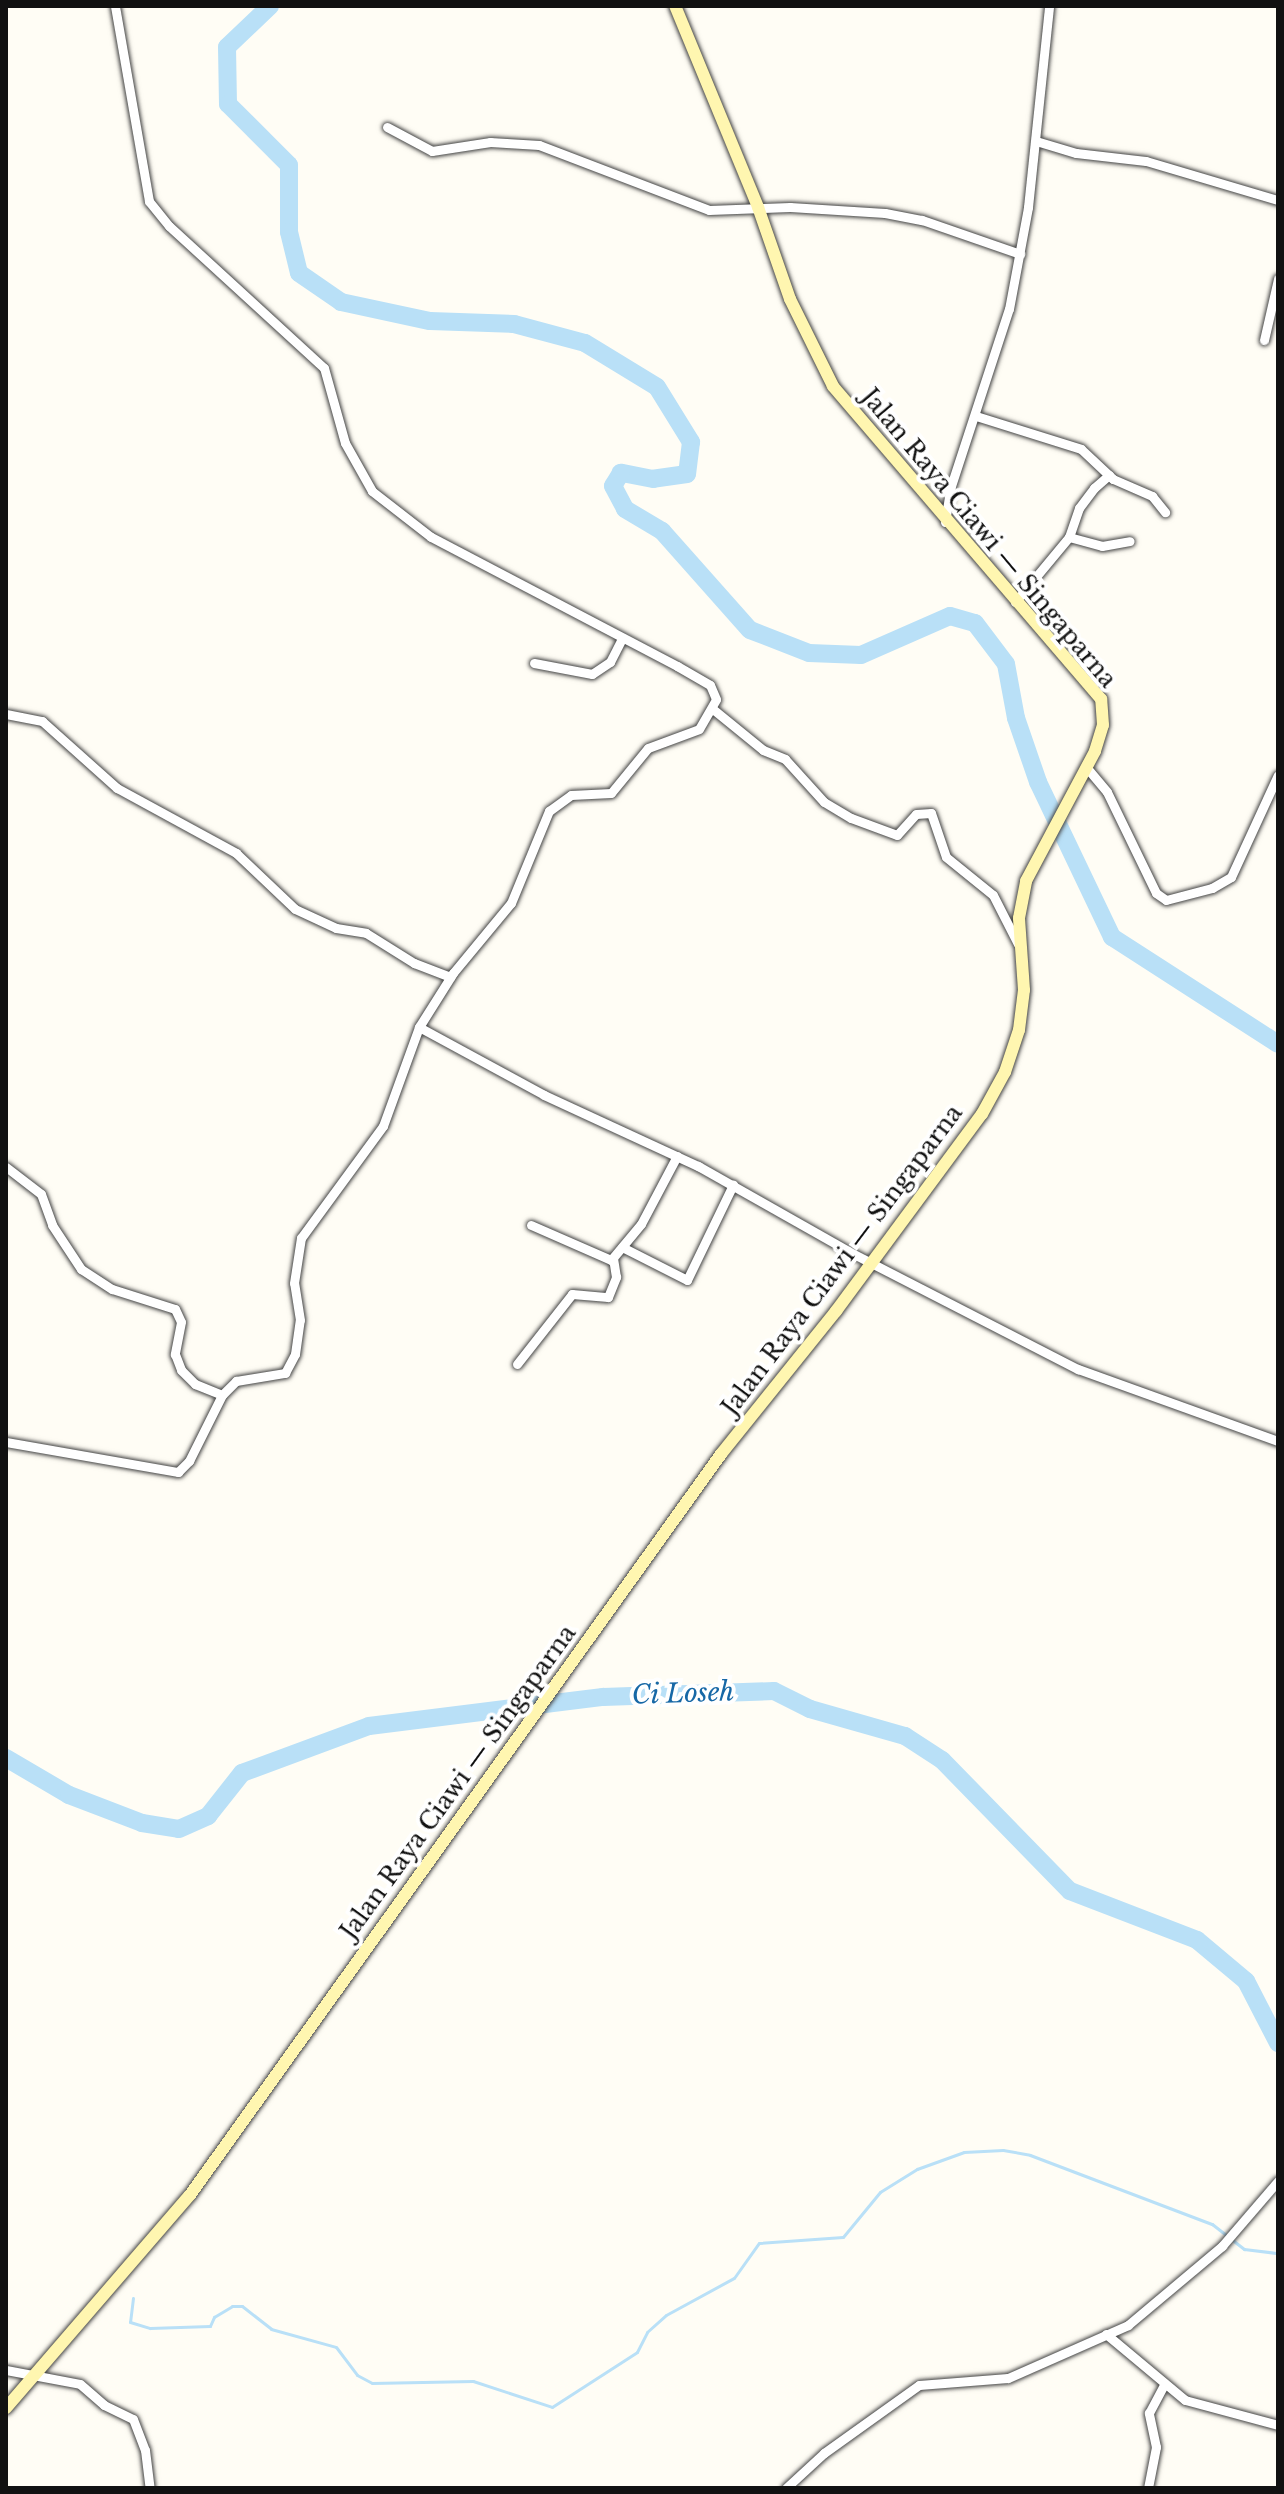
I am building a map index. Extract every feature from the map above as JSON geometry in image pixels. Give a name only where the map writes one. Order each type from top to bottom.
[{"type":"main road","name":"Jalan Raya Ciawi — Singaparna","points":[[6,2408],[190,2195],[284,2058],[535,1717],[721,1454],[836,1311],[868,1261],[982,1114],[1005,1072],[1019,1030],[1023,960],[1019,918],[1037,853],[1068,806],[1087,768],[1103,725],[1101,699],[945,522],[833,386],[790,299],[758,207],[675,6]]},
{"type":"street","points":[[115,6],[149,201],[169,226],[314,355],[324,368],[355,468],[372,491],[431,537],[710,685],[714,710],[763,750],[785,759],[824,802],[851,818],[897,835],[916,814],[931,813],[946,857],[993,895],[1023,960]]},
{"type":"street","points":[[945,522],[951,486],[976,416],[1020,254],[1036,141],[1049,6]]},
{"type":"street","points":[[387,127],[432,151],[490,142],[539,145],[689,205],[724,212],[758,207],[922,220],[1020,254]]},
{"type":"street","points":[[1036,141],[1076,153],[1159,164],[1278,200]]},
{"type":"street","points":[[1264,340],[1278,279]]},
{"type":"street","points":[[976,416],[1081,449],[1109,475],[1145,491],[1165,512]]},
{"type":"street","points":[[1015,602],[1069,537],[1079,508],[1109,475]]},
{"type":"street","points":[[1069,537],[1102,546],[1130,541]]},
{"type":"street","points":[[534,663],[592,674],[610,662],[622,638]]},
{"type":"street","points":[[6,1442],[178,1472],[189,1461],[222,1395],[236,1381],[285,1373],[295,1354],[300,1320],[294,1283],[301,1238],[383,1126],[419,1027],[450,977],[511,903],[549,811],[571,795],[611,793],[648,748],[699,729],[714,710]]},
{"type":"street","points":[[6,714],[42,721],[117,788],[236,853],[295,909],[336,928],[366,933],[414,963],[450,977]]},
{"type":"street","points":[[1087,768],[1107,792],[1156,893],[1166,900],[1231,877],[1278,775]]},
{"type":"street","points":[[419,1027],[544,1095],[733,1185],[868,1261],[1078,1369],[1278,1441]]},
{"type":"street","points":[[531,1225],[606,1261],[613,1258],[641,1224],[677,1156]]},
{"type":"street","points":[[6,1167],[41,1194],[52,1225],[81,1269],[112,1289],[175,1309],[181,1322],[175,1354],[181,1370],[195,1384],[222,1395]]},
{"type":"street","points":[[622,1247],[687,1280],[733,1185]]},
{"type":"street","points":[[517,1364],[572,1294],[608,1297],[616,1277],[613,1258]]},
{"type":"street","points":[[786,2488],[824,2453],[919,2385],[1008,2378],[1143,2315],[1222,2246],[1278,2181]]},
{"type":"street","points":[[1106,2334],[1185,2400],[1278,2425]]},
{"type":"street","points":[[6,2370],[80,2384],[104,2405],[133,2419],[150,2488]]},
{"type":"street","points":[[1148,2488],[1156,2447],[1149,2413],[1164,2385]]},
{"type":"waterway","points":[[270,6],[227,47],[228,104],[289,165],[289,232],[299,273],[341,302],[430,321],[514,324],[585,343],[657,387],[691,442],[687,474],[653,479],[621,473],[613,486],[625,509],[662,531],[750,630],[809,653],[861,655],[950,616],[975,623],[1006,664],[1016,718],[1038,782],[1112,937],[1278,1044]]},
{"type":"waterway","name":"Ci Loseh","points":[[6,1758],[69,1795],[142,1823],[179,1829],[208,1816],[242,1773],[369,1726],[603,1697],[774,1691],[810,1709],[905,1736],[942,1760],[1070,1891],[1197,1940],[1246,1981],[1278,2043]]},
{"type":"waterway","points":[[133,2298],[130,2322],[150,2328],[210,2326],[214,2317],[232,2306],[242,2306],[271,2329],[336,2347],[357,2375],[372,2383],[473,2381],[552,2407],[637,2352],[647,2332],[666,2315],[734,2278],[759,2243],[843,2237],[880,2192],[917,2169],[964,2152],[1003,2150],[1030,2155],[1212,2224],[1244,2249],[1278,2253]]}]
